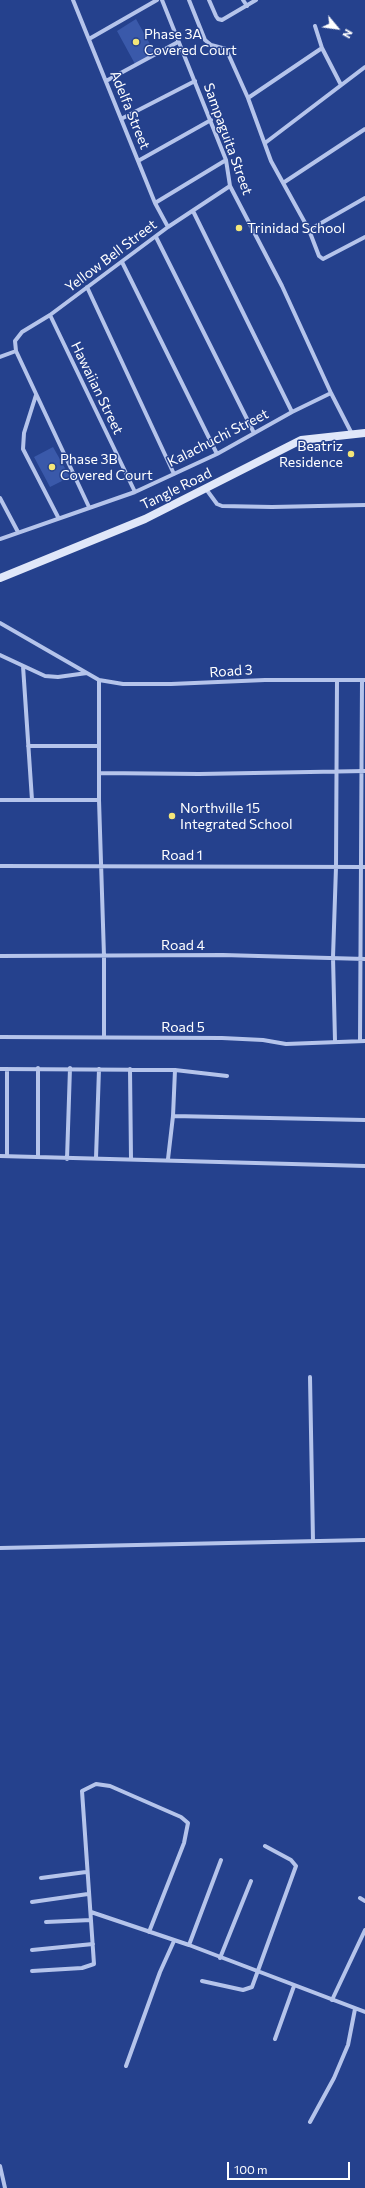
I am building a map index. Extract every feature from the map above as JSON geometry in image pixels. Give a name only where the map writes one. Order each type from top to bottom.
[{"type":"street","name":"Adelfa Street","points":[[73,0],[155,203],[168,227]]},
{"type":"street","points":[[89,39],[157,0]]},
{"type":"street","name":"Sampaguita Street","points":[[162,0],[178,42],[212,120],[226,160],[230,186],[282,286],[331,393],[352,434]]},
{"type":"street","points":[[189,0],[205,40],[211,45],[226,49],[248,98],[265,143],[283,183],[309,230],[319,256],[324,259],[365,237]]},
{"type":"street","points":[[209,0],[216,16],[218,19],[222,20],[256,0]]},
{"type":"street","points":[[244,0],[247,6]]},
{"type":"street","points":[[315,26],[322,48],[341,85]]},
{"type":"street","points":[[106,81],[178,42]]},
{"type":"street","points":[[248,98],[322,48]]},
{"type":"street","points":[[265,143],[365,67]]},
{"type":"street","points":[[122,119],[195,81]]},
{"type":"street","points":[[138,161],[212,120]]},
{"type":"street","points":[[283,183],[365,130]]},
{"type":"street","points":[[155,203],[226,160]]},
{"type":"street","name":"Yellow Bell Street","points":[[16,351],[15,341],[22,332],[50,315],[168,227],[230,186]]},
{"type":"street","points":[[309,230],[365,198]]},
{"type":"street","points":[[193,211],[292,412]]},
{"type":"street","points":[[156,237],[254,433]]},
{"type":"street","points":[[122,262],[217,454]]},
{"type":"street","points":[[87,287],[174,474]]},
{"type":"street","name":"Hawaiian Street","points":[[50,315],[135,492]]},
{"type":"street","points":[[0,357],[16,351],[90,507]]},
{"type":"street","name":"Kalachuchi Street","points":[[0,539],[135,492],[217,454],[292,412],[331,393]]},
{"type":"street","points":[[36,395],[24,433],[24,449],[58,518]]},
{"type":"street","name":"Tangle Road","points":[[0,578],[145,519],[301,440],[365,433]]},
{"type":"street","points":[[206,489],[217,504],[222,506],[365,505]]},
{"type":"street","points":[[0,498],[18,532]]},
{"type":"street","points":[[0,622],[99,680],[99,800],[104,956],[104,1038]]},
{"type":"street","points":[[0,656],[37,674],[51,677],[87,673]]},
{"type":"street","points":[[23,666],[32,800]]},
{"type":"street","name":"Road 3","points":[[99,680],[123,684],[171,684],[265,680],[363,680]]},
{"type":"street","points":[[335,1041],[332,957],[336,867],[337,680]]},
{"type":"street","points":[[363,680],[360,771],[363,867],[359,959],[363,1041]]},
{"type":"street","points":[[28,746],[99,746]]},
{"type":"street","points":[[99,773],[199,774],[337,770],[365,771]]},
{"type":"street","points":[[0,800],[99,800]]},
{"type":"street","name":"Road 1","points":[[0,866],[363,867]]},
{"type":"street","name":"Road 4","points":[[0,956],[332,957],[365,959]]},
{"type":"street","name":"Road 5","points":[[0,1037],[222,1038],[264,1040],[286,1044],[363,1041]]},
{"type":"street","points":[[38,1068],[38,1157]]},
{"type":"street","points":[[67,1158],[70,1068]]},
{"type":"street","points":[[0,1069],[70,1068],[99,1070],[175,1070],[227,1076]]},
{"type":"street","points":[[7,1069],[7,1156]]},
{"type":"street","points":[[130,1069],[131,1160]]},
{"type":"street","points":[[96,1158],[99,1070]]},
{"type":"street","points":[[168,1159],[173,1116],[175,1070]]},
{"type":"street","points":[[173,1116],[365,1120]]},
{"type":"street","points":[[0,1156],[131,1160],[168,1159],[365,1166]]},
{"type":"street","points":[[310,1377],[313,1541]]},
{"type":"street","points":[[0,1548],[365,1540]]},
{"type":"street","points":[[32,1971],[93,1966],[95,1961],[86,1872],[82,1792],[84,1788],[100,1783],[186,1820],[188,1827],[184,1843],[149,1932]]},
{"type":"street","points":[[202,1981],[246,1990],[252,1987],[296,1866],[290,1860],[265,1846]]},
{"type":"street","points":[[189,1946],[221,1860]]},
{"type":"street","points":[[41,1878],[86,1872]]},
{"type":"street","points":[[220,1958],[251,1881]]},
{"type":"street","points":[[32,1902],[88,1894]]},
{"type":"street","points":[[360,1898],[365,1901]]},
{"type":"street","points":[[91,1912],[189,1946],[365,2012]]},
{"type":"street","points":[[46,1922],[91,1920]]},
{"type":"street","points":[[332,2000],[365,1930]]},
{"type":"street","points":[[126,2066],[160,1972],[174,1941]]},
{"type":"street","points":[[32,1950],[93,1944]]},
{"type":"street","points":[[275,2039],[294,1986]]},
{"type":"street","points":[[310,2122],[334,2078],[348,2045],[355,2009]]},
{"type":"street","points":[[0,2166],[5,2188]]},
{"type":"shaded area","name":"Phase 3A Covered Court","points":[[136,19],[155,53],[135,64],[117,31]]},
{"type":"shaded area","name":"Phase 3B Covered Court","points":[[53,447],[70,477],[50,487],[34,457]]},
{"type":"place","name":"Phase 3A Covered Court","points":[[136,42]]},
{"type":"place","name":"Trinidad School","points":[[239,228]]},
{"type":"place","name":"Beatriz Residence","points":[[351,454]]},
{"type":"place","name":"Phase 3B Covered Court","points":[[52,467]]},
{"type":"place","name":"Northville 15 Integrated School","points":[[172,816]]}]
